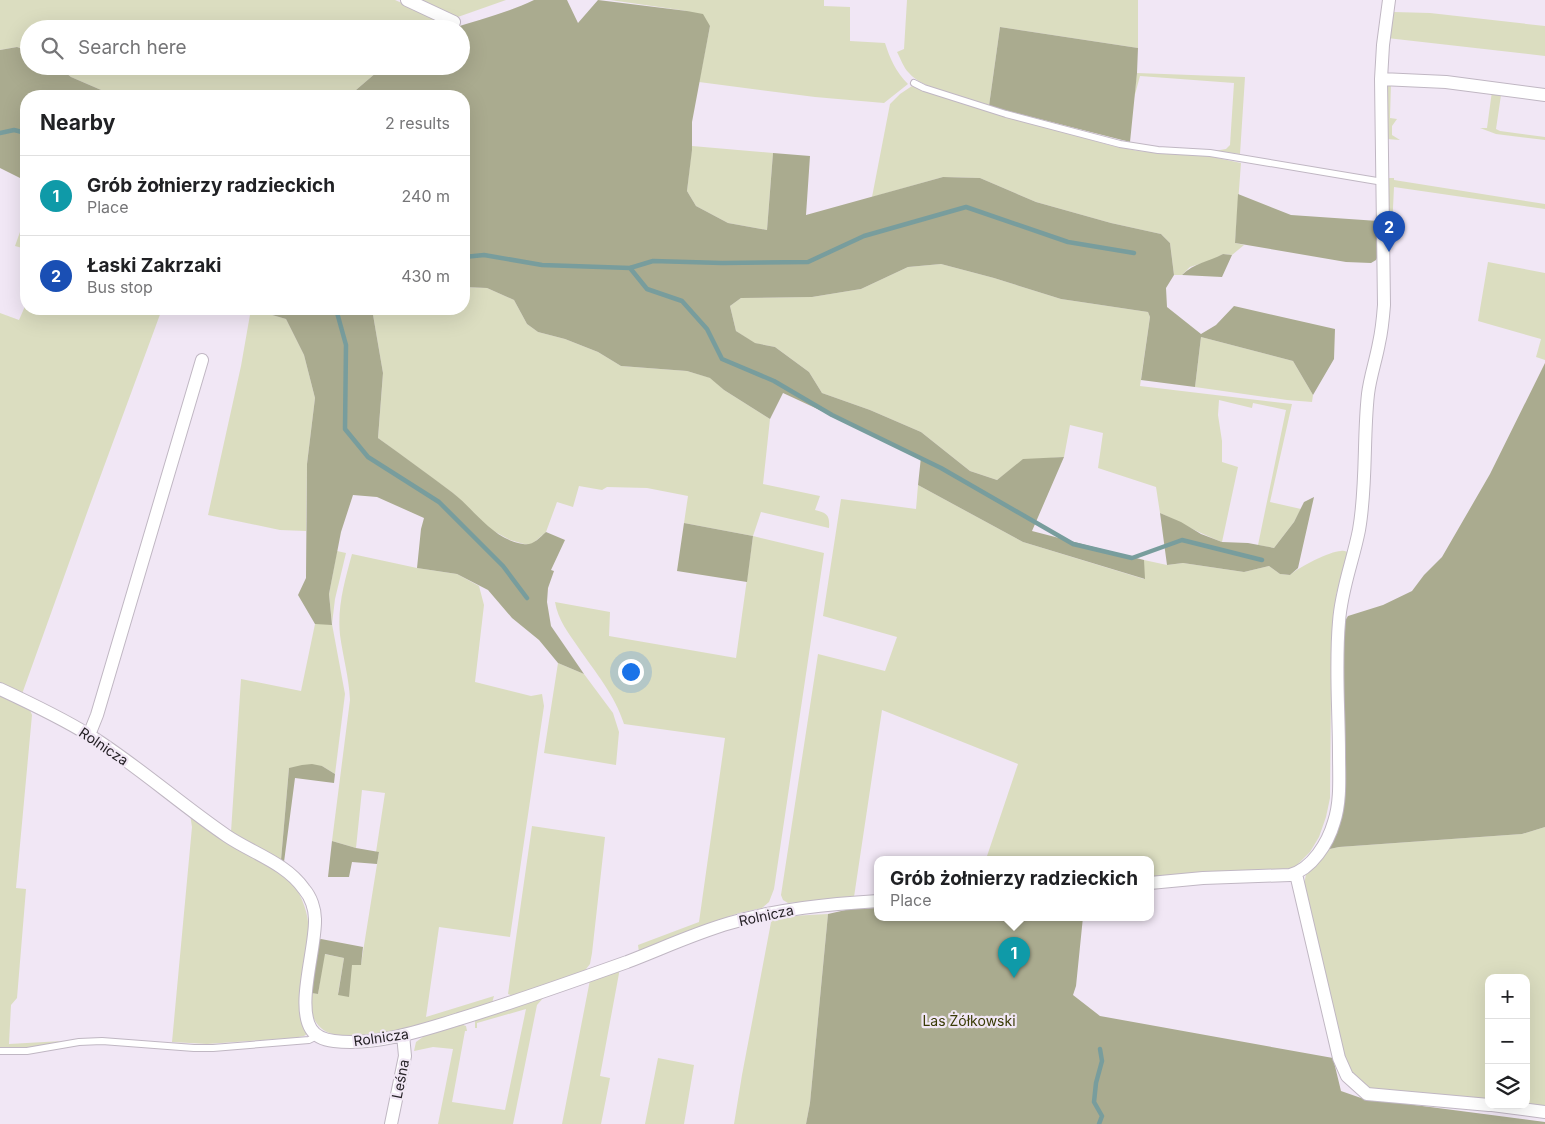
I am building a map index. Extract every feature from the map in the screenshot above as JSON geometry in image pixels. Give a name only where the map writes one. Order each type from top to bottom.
[{"type":"street","points":[[407,0],[450,20]]},
{"type":"street","points":[[1154,883],[1203,878],[1296,874],[1310,863],[1324,845],[1337,812],[1339,779],[1337,675],[1339,620],[1344,590],[1359,529],[1368,395],[1383,318],[1381,79],[1389,0]]},
{"type":"street","points":[[1381,79],[1446,82],[1545,94]]},
{"type":"street","points":[[89,735],[97,715],[202,360]]},
{"type":"street","name":"Rolnicza","points":[[0,689],[41,708],[89,735],[228,836],[283,868],[302,885],[309,897],[315,917],[306,1013],[312,1030],[316,1034],[321,1038],[336,1042],[360,1042],[403,1034],[472,1015],[594,974],[730,923],[777,911],[874,901]]},
{"type":"street","points":[[1296,874],[1339,1058],[1348,1076],[1367,1094],[1485,1105]]},
{"type":"street","name":"Leśna","points":[[391,1124],[405,1056],[403,1034]]},
{"type":"street","points":[[1521,1109],[1545,1112]]},
{"type":"lane","points":[[914,83],[1006,114],[1120,144],[1158,150],[1210,153],[1383,182]]},
{"type":"lane","points":[[0,1051],[27,1051],[102,1040],[213,1048],[309,1040],[314,1038],[316,1034]]},
{"type":"green space","points":[[0,0],[395,0],[441,20],[20,20],[20,48],[0,50]]},
{"type":"green space","points":[[414,0],[506,0],[455,18]]},
{"type":"green space","points":[[534,0],[567,0],[578,23],[598,0],[703,14],[710,26],[692,122],[692,150],[687,191],[696,206],[728,223],[767,230],[773,153],[810,156],[806,215],[943,177],[980,178],[1036,202],[1111,223],[1161,234],[1170,243],[1174,275],[1166,288],[1167,307],[1201,334],[1216,325],[1234,306],[1335,329],[1334,359],[1313,395],[1293,361],[1201,337],[1195,387],[1141,380],[1150,317],[1148,312],[1061,299],[941,264],[908,267],[861,289],[812,297],[741,298],[730,306],[736,331],[755,343],[775,347],[809,372],[822,393],[870,410],[921,432],[970,471],[997,480],[1023,459],[1064,457],[1032,531],[1144,560],[1145,579],[1023,542],[918,485],[921,457],[783,393],[770,419],[724,390],[710,378],[687,371],[621,366],[598,352],[565,339],[538,332],[527,324],[514,300],[487,288],[470,287],[470,90],[356,90],[374,75],[470,75],[470,23]]},
{"type":"green space","points":[[610,0],[824,0],[824,6],[850,7],[850,41],[885,43],[894,65],[908,84],[884,103],[815,97],[699,82],[710,26],[687,11]]},
{"type":"green space","points":[[907,0],[1138,0],[1138,48],[1000,27],[989,106],[935,89],[915,79],[907,71],[897,52],[904,49]]},
{"type":"green space","points":[[1391,13],[1430,13],[1545,26],[1545,56],[1387,38]]},
{"type":"green space","points":[[1000,27],[1138,48],[1130,142],[989,106]]},
{"type":"green space","points":[[20,48],[20,75],[68,75],[101,90],[20,90],[20,178],[0,168],[0,50]]},
{"type":"green space","points":[[1137,73],[1245,77],[1240,154],[1214,151],[1226,149],[1230,145],[1234,83],[1140,76],[1134,98]]},
{"type":"green space","points":[[68,75],[374,75],[356,90],[101,90]]},
{"type":"green space","points":[[1391,83],[1390,118],[1397,119],[1392,126],[1392,135],[1400,140],[1387,139],[1385,86]]},
{"type":"green space","points":[[912,86],[983,110],[1113,146],[1138,151],[1208,156],[1241,163],[1235,243],[1244,245],[1232,255],[1223,254],[1212,260],[1190,267],[1182,275],[1174,275],[1170,243],[1161,234],[1111,223],[1036,202],[980,178],[943,177],[872,197],[890,104]]},
{"type":"green space","points":[[1492,91],[1501,95],[1496,129],[1545,137],[1545,140],[1496,134],[1480,128],[1487,128]]},
{"type":"green space","points":[[692,146],[773,153],[767,230],[728,223],[696,206],[687,191]]},
{"type":"green space","points":[[1388,178],[1545,204],[1545,209],[1394,187],[1392,230],[1387,230]]},
{"type":"green space","points":[[1238,194],[1291,215],[1378,221],[1378,256],[1371,263],[1346,262],[1235,243]]},
{"type":"green space","points":[[20,232],[20,247],[15,246]]},
{"type":"green space","points":[[1223,254],[1232,255],[1222,277],[1182,275],[1196,265]]},
{"type":"green space","points":[[1488,262],[1545,273],[1545,360],[1536,357],[1541,339],[1478,321]]},
{"type":"green space","points":[[941,264],[1061,299],[1148,312],[1150,317],[1140,386],[1292,404],[1270,502],[1301,509],[1294,522],[1274,548],[1258,545],[1286,410],[1253,403],[1252,408],[1219,400],[1218,415],[1222,441],[1222,462],[1238,467],[1222,542],[1160,513],[1156,487],[1098,468],[1103,433],[1070,425],[1064,457],[1023,460],[997,480],[970,471],[921,432],[870,410],[822,393],[809,372],[775,347],[754,343],[736,331],[730,306],[741,298],[812,297],[861,289],[908,267]]},
{"type":"green space","points":[[470,287],[487,288],[514,300],[527,324],[538,332],[565,339],[598,352],[621,366],[687,371],[711,378],[724,390],[770,419],[763,484],[820,496],[815,510],[827,515],[829,528],[761,512],[753,536],[684,523],[688,496],[647,488],[607,487],[602,490],[579,486],[573,507],[557,502],[546,532],[532,544],[510,540],[490,529],[454,494],[378,438],[383,373],[373,315],[470,315]]},
{"type":"green space","points":[[0,313],[19,320],[21,315],[160,315],[22,694],[0,684]]},
{"type":"green space","points":[[250,315],[272,315],[286,319],[304,355],[315,398],[307,464],[306,531],[280,530],[208,515],[241,366]]},
{"type":"green space","points":[[272,315],[373,315],[383,373],[378,438],[453,493],[502,536],[512,541],[530,544],[546,532],[565,540],[551,570],[554,571],[548,588],[547,602],[551,626],[584,674],[558,663],[539,640],[512,618],[488,590],[457,574],[417,568],[424,518],[377,497],[353,495],[341,532],[329,594],[332,625],[315,624],[298,595],[306,578],[307,464],[315,398],[304,355],[286,319]]},
{"type":"green space","points":[[1201,337],[1293,361],[1313,395],[1312,402],[1195,387]]},
{"type":"green space","points":[[1545,363],[1545,827],[1522,834],[1339,847],[1325,850],[1333,834],[1343,624],[1348,616],[1383,605],[1412,591],[1424,575],[1442,557],[1490,474]]},
{"type":"green space","points":[[918,485],[1023,542],[1144,579],[1144,560],[1167,565],[1183,563],[1244,572],[1269,566],[1280,574],[1290,575],[1322,556],[1342,551],[1349,552],[1336,595],[1331,694],[1330,798],[1319,837],[1310,852],[1294,868],[1154,880],[1154,856],[987,856],[1018,764],[882,710],[854,897],[788,903],[783,900],[781,895],[818,654],[885,671],[897,637],[823,616],[841,499],[916,509]]},
{"type":"green space","points":[[1314,497],[1298,568],[1290,575],[1280,574],[1269,566],[1244,572],[1183,563],[1167,565],[1160,513],[1181,522],[1201,534],[1222,542],[1248,543],[1274,548],[1294,522],[1304,502]]},
{"type":"green space","points":[[684,523],[753,536],[747,582],[677,571]]},
{"type":"green space","points":[[753,536],[824,553],[774,889],[769,902],[762,908],[739,913],[698,927],[639,952],[638,945],[699,922],[725,738],[624,724],[610,693],[564,626],[558,615],[555,602],[610,612],[609,636],[736,658]]},
{"type":"green space","points":[[337,551],[346,553],[335,599],[332,624],[329,594]]},
{"type":"green space","points":[[352,554],[417,568],[457,574],[479,586],[484,605],[475,682],[531,696],[542,694],[544,706],[510,937],[439,927],[426,1017],[494,996],[492,1003],[430,1023],[355,1037],[335,1035],[321,1028],[313,1016],[311,1007],[311,993],[318,994],[324,954],[344,958],[338,994],[352,965],[361,964],[379,852],[376,852],[385,793],[362,790],[356,848],[332,841],[350,700],[339,625],[342,594]]},
{"type":"green space","points":[[315,624],[332,624],[345,694],[335,774],[322,766],[289,768],[281,860],[231,832],[241,679],[301,691]]},
{"type":"green space","points":[[558,663],[584,674],[613,713],[619,732],[616,765],[544,753]]},
{"type":"green space","points":[[0,694],[30,710],[32,715],[16,888],[26,889],[17,998],[11,1005],[9,1044],[62,1041],[32,1048],[0,1048]]},
{"type":"green space","points":[[312,764],[322,766],[335,774],[334,783],[295,778],[284,862],[281,860],[289,768]]},
{"type":"green space","points":[[190,814],[293,882],[297,888],[306,912],[309,932],[307,1034],[304,1036],[207,1044],[172,1042],[192,827]]},
{"type":"green space","points":[[532,826],[605,837],[590,964],[583,973],[513,996],[508,994]]},
{"type":"green space","points":[[1545,827],[1545,1107],[1530,1105],[1530,974],[1485,974],[1485,1100],[1385,1093],[1367,1087],[1357,1080],[1346,1065],[1304,885],[1306,874],[1325,850],[1339,847],[1522,834]]},
{"type":"green space","points":[[332,841],[379,852],[377,864],[352,862],[349,877],[328,877]]},
{"type":"green space","name":"Las Żółkowski","points":[[874,908],[874,921],[1083,921],[1076,986],[1073,995],[1100,1016],[1333,1058],[1341,1091],[1361,1098],[1545,1122],[1545,1124],[806,1124],[810,1103],[828,914],[850,909]]},
{"type":"green space","points":[[828,914],[810,1103],[806,1124],[734,1124],[772,917]]},
{"type":"green space","points":[[318,940],[363,947],[361,965],[352,965],[349,997],[338,995],[344,958],[325,954],[318,994],[311,993]]},
{"type":"green space","points":[[620,968],[600,1076],[610,1078],[601,1124],[562,1124],[590,980]]},
{"type":"green space","points":[[544,997],[537,1005],[513,1124],[438,1124],[453,1049],[433,1047],[414,1051],[416,1042],[427,1034],[458,1023],[466,1026],[467,1031],[465,1031],[452,1102],[505,1110],[526,1009],[477,1023],[477,1028],[475,1028],[475,1018]]},
{"type":"green space","points":[[658,1058],[694,1065],[684,1124],[645,1124]]},
{"type":"waterway","points":[[0,133],[14,130],[20,132]]},
{"type":"waterway","points":[[470,256],[484,255],[542,265],[630,268],[653,261],[722,263],[808,262],[864,236],[966,207],[1068,242],[1134,253]]},
{"type":"waterway","points":[[630,268],[647,289],[682,301],[707,329],[722,359],[774,381],[832,415],[941,468],[1073,544],[1132,558],[1182,540],[1262,560]]},
{"type":"waterway","points":[[338,315],[346,345],[345,429],[368,457],[439,502],[503,566],[527,598]]},
{"type":"waterway","points":[[1099,1124],[1102,1116],[1094,1102],[1096,1083],[1102,1061],[1100,1049]]},
{"type":"place","name":"Łaski Zakrzaki","points":[[1389,252]]},
{"type":"place","name":"Grób żołnierzy radzieckich","points":[[1014,978]]}]
